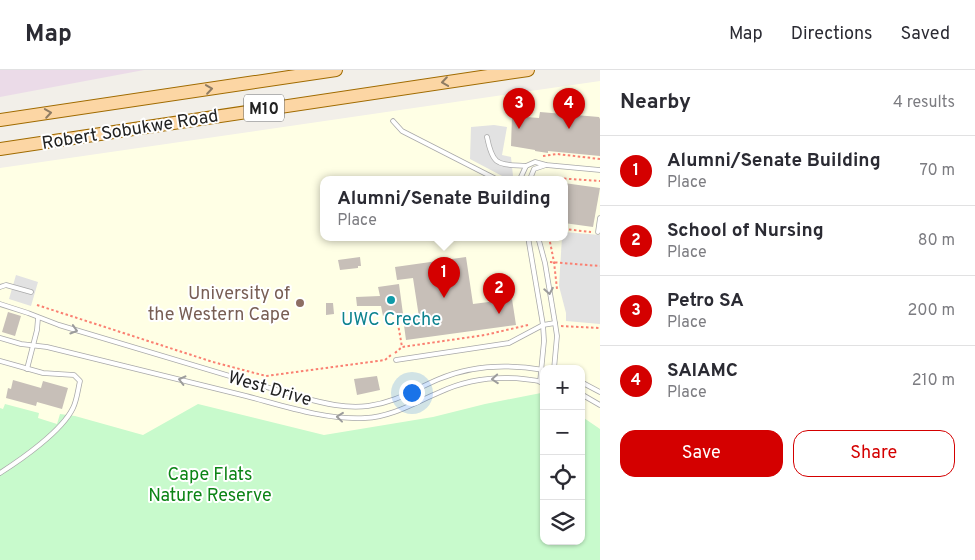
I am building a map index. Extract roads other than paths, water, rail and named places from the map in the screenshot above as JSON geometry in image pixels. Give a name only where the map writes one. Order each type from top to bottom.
[{"type":"main road","name":"Robert Sobukwe Road","points":[[0,120],[336,70]]},
{"type":"main road","name":"Robert Sobukwe Road","points":[[0,149],[528,70]]},
{"type":"lane","points":[[393,121],[402,131],[490,176]]},
{"type":"lane","points":[[487,137],[490,154],[493,159],[506,165],[526,166],[539,162],[546,165],[600,170]]},
{"type":"lane","points":[[531,176],[534,169],[546,165]]},
{"type":"lane","points":[[521,176],[526,166]]},
{"type":"lane","points":[[598,232],[600,218]]},
{"type":"lane","points":[[528,241],[543,325],[543,365]]},
{"type":"lane","points":[[529,245],[540,243],[545,263],[555,323],[554,365]]},
{"type":"lane","points":[[0,287],[6,285],[31,292]]},
{"type":"lane","name":"West Drive","points":[[0,304],[59,325],[300,397],[347,407],[366,406],[398,399],[457,372],[479,368],[513,367],[540,370]]},
{"type":"lane","points":[[27,369],[38,318]]},
{"type":"lane","points":[[396,360],[509,343],[543,325],[555,323]]},
{"type":"lane","name":"West Drive","points":[[0,338],[21,344],[46,347],[297,409],[344,417],[366,418],[383,415],[401,410],[441,391],[481,380],[518,378],[540,382]]},
{"type":"lane","points":[[0,361],[43,373],[74,375],[80,381],[74,406],[66,420],[25,457],[0,473]]},
{"type":"lane","points":[[585,384],[600,392]]},
{"type":"lane","points":[[585,396],[600,405]]},
{"type":"place","name":"Petro SA","points":[[519,129]]},
{"type":"place","name":"SAIAMC","points":[[569,129]]},
{"type":"place","name":"Alumni/Senate Building","points":[[444,298]]},
{"type":"place","name":"UWC Creche","points":[[391,300]]},
{"type":"place","name":"University of the Western Cape","points":[[300,303]]},
{"type":"place","name":"School of Nursing","points":[[499,314]]},
{"type":"park label","name":"Cape Flats Nature Reserve","points":[[210,484]]}]
